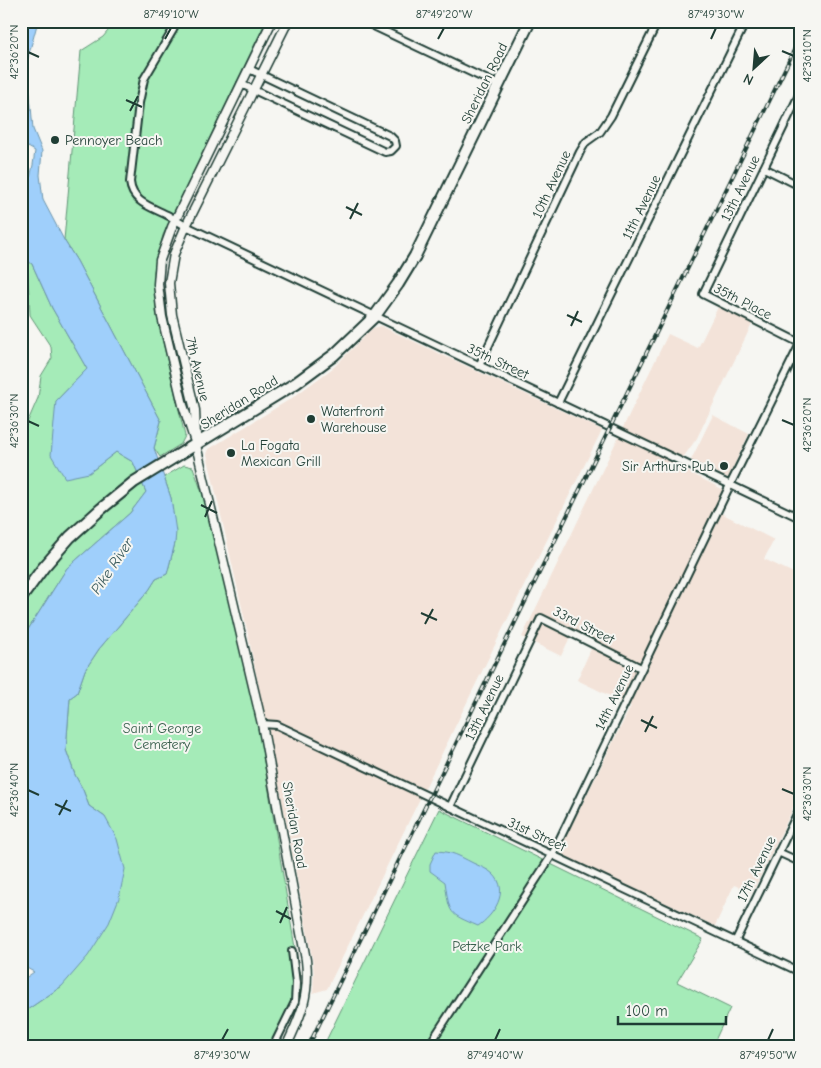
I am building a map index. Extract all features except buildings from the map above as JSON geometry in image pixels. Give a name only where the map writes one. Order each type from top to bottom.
[{"type":"main road","name":"Sheridan Road","points":[[196,445],[296,384],[334,355],[375,316],[415,256],[528,22]]},
{"type":"main road","points":[[21,598],[43,568],[70,537],[101,509],[134,482],[196,445]]},
{"type":"street","name":"35th Street","points":[[176,21],[173,30],[144,78],[139,103],[130,182],[132,192],[138,200],[186,226],[800,518]]},
{"type":"street","name":"7th Avenue","points":[[196,445],[183,406],[162,317],[158,284],[160,260],[175,220],[272,21]]},
{"type":"street","name":"7th Avenue","points":[[196,445],[194,410],[172,315],[169,283],[174,254],[186,226],[288,21]]},
{"type":"street","points":[[363,21],[498,85]]},
{"type":"street","name":"10th Avenue","points":[[479,366],[580,152],[586,142],[600,132],[611,116],[658,21]]},
{"type":"street","name":"11th Avenue","points":[[558,403],[746,21]]},
{"type":"street","points":[[241,84],[385,152],[391,152],[396,146],[395,141],[390,136],[248,69]]},
{"type":"street","name":"13th Avenue","points":[[703,294],[800,93]]},
{"type":"street","points":[[764,168],[800,186]]},
{"type":"street","name":"35th Place","points":[[703,294],[800,344]]},
{"type":"street","name":"14th Avenue","points":[[428,1047],[552,855],[800,344]]},
{"type":"street","name":"Sheridan Road","points":[[196,445],[262,724],[307,970],[307,992],[303,1009],[286,1047]]},
{"type":"street","name":"13th Avenue","points":[[450,807],[541,618]]},
{"type":"street","name":"33rd Street","points":[[541,618],[642,668]]},
{"type":"street","name":"31st Street","points":[[262,724],[277,725],[800,972]]},
{"type":"street","name":"17th Avenue","points":[[735,942],[800,808]]},
{"type":"street","points":[[778,852],[800,862]]},
{"type":"street","points":[[273,1047],[295,1002],[296,983],[292,951]]},
{"type":"shaded area","points":[[718,307],[752,324],[697,438],[677,466],[722,489],[723,493],[715,510],[774,540],[764,559],[800,576],[800,794],[752,893],[734,885],[715,926],[561,853],[562,845],[631,706],[577,680],[595,640],[573,631],[561,656],[522,637],[668,334],[698,348]]},
{"type":"shaded area","points":[[381,326],[602,430],[327,989],[313,993],[314,973],[312,957],[287,825],[248,634],[207,454],[209,449],[292,398],[333,368],[373,328]]},
{"type":"shaded area","points":[[713,415],[749,434],[728,478],[691,460]]},
{"type":"green space","points":[[116,21],[266,21],[163,235],[154,271],[156,312],[185,436],[181,444],[160,457],[154,448],[161,421],[77,261],[64,240],[81,51],[103,37]]},
{"type":"green space","points":[[27,259],[32,264],[52,308],[87,369],[56,401],[89,473],[116,452],[133,462],[146,492],[130,513],[67,568],[24,636],[21,644],[21,437],[38,398],[41,376],[52,358],[51,347],[30,315]]},
{"type":"green space","name":"Saint George Cemetery","points":[[184,465],[193,467],[207,507],[258,725],[302,990],[276,1047],[21,1047],[21,1014],[62,986],[105,817],[89,806],[66,750],[70,698],[77,693],[85,670],[99,649],[149,590],[156,579],[167,574],[175,543],[171,498],[164,477]]},
{"type":"green space","name":"Petzke Park","points":[[439,809],[703,939],[677,982],[730,1008],[712,1047],[323,1047]]},
{"type":"water","name":"Pike River","points":[[21,21],[38,21],[27,61],[33,129],[42,151],[40,175],[43,200],[161,421],[154,448],[171,498],[176,532],[167,574],[156,579],[149,590],[99,649],[85,670],[77,693],[70,698],[66,750],[89,806],[105,817],[117,839],[125,869],[119,898],[109,923],[88,956],[62,986],[21,1014],[21,981],[34,972],[21,965],[21,644],[24,636],[67,568],[130,513],[146,492],[133,462],[116,452],[89,473],[65,478],[51,455],[56,401],[87,369],[52,308],[32,264],[21,256],[21,217],[35,151],[28,147],[22,150],[21,154]]},
{"type":"water","points":[[436,851],[459,856],[489,871],[498,881],[500,895],[498,903],[484,922],[478,926],[452,912],[445,882],[430,871],[430,864]]},
{"type":"railway","points":[[308,1047],[800,38]]},
{"type":"place","name":"Pennoyer Beach","points":[[55,140]]},
{"type":"place","name":"Waterfront Warehouse","points":[[311,419]]},
{"type":"place","name":"La Fogata Mexican Grill","points":[[231,453]]},
{"type":"place","name":"Sir Arthurs Pub","points":[[724,466]]}]
